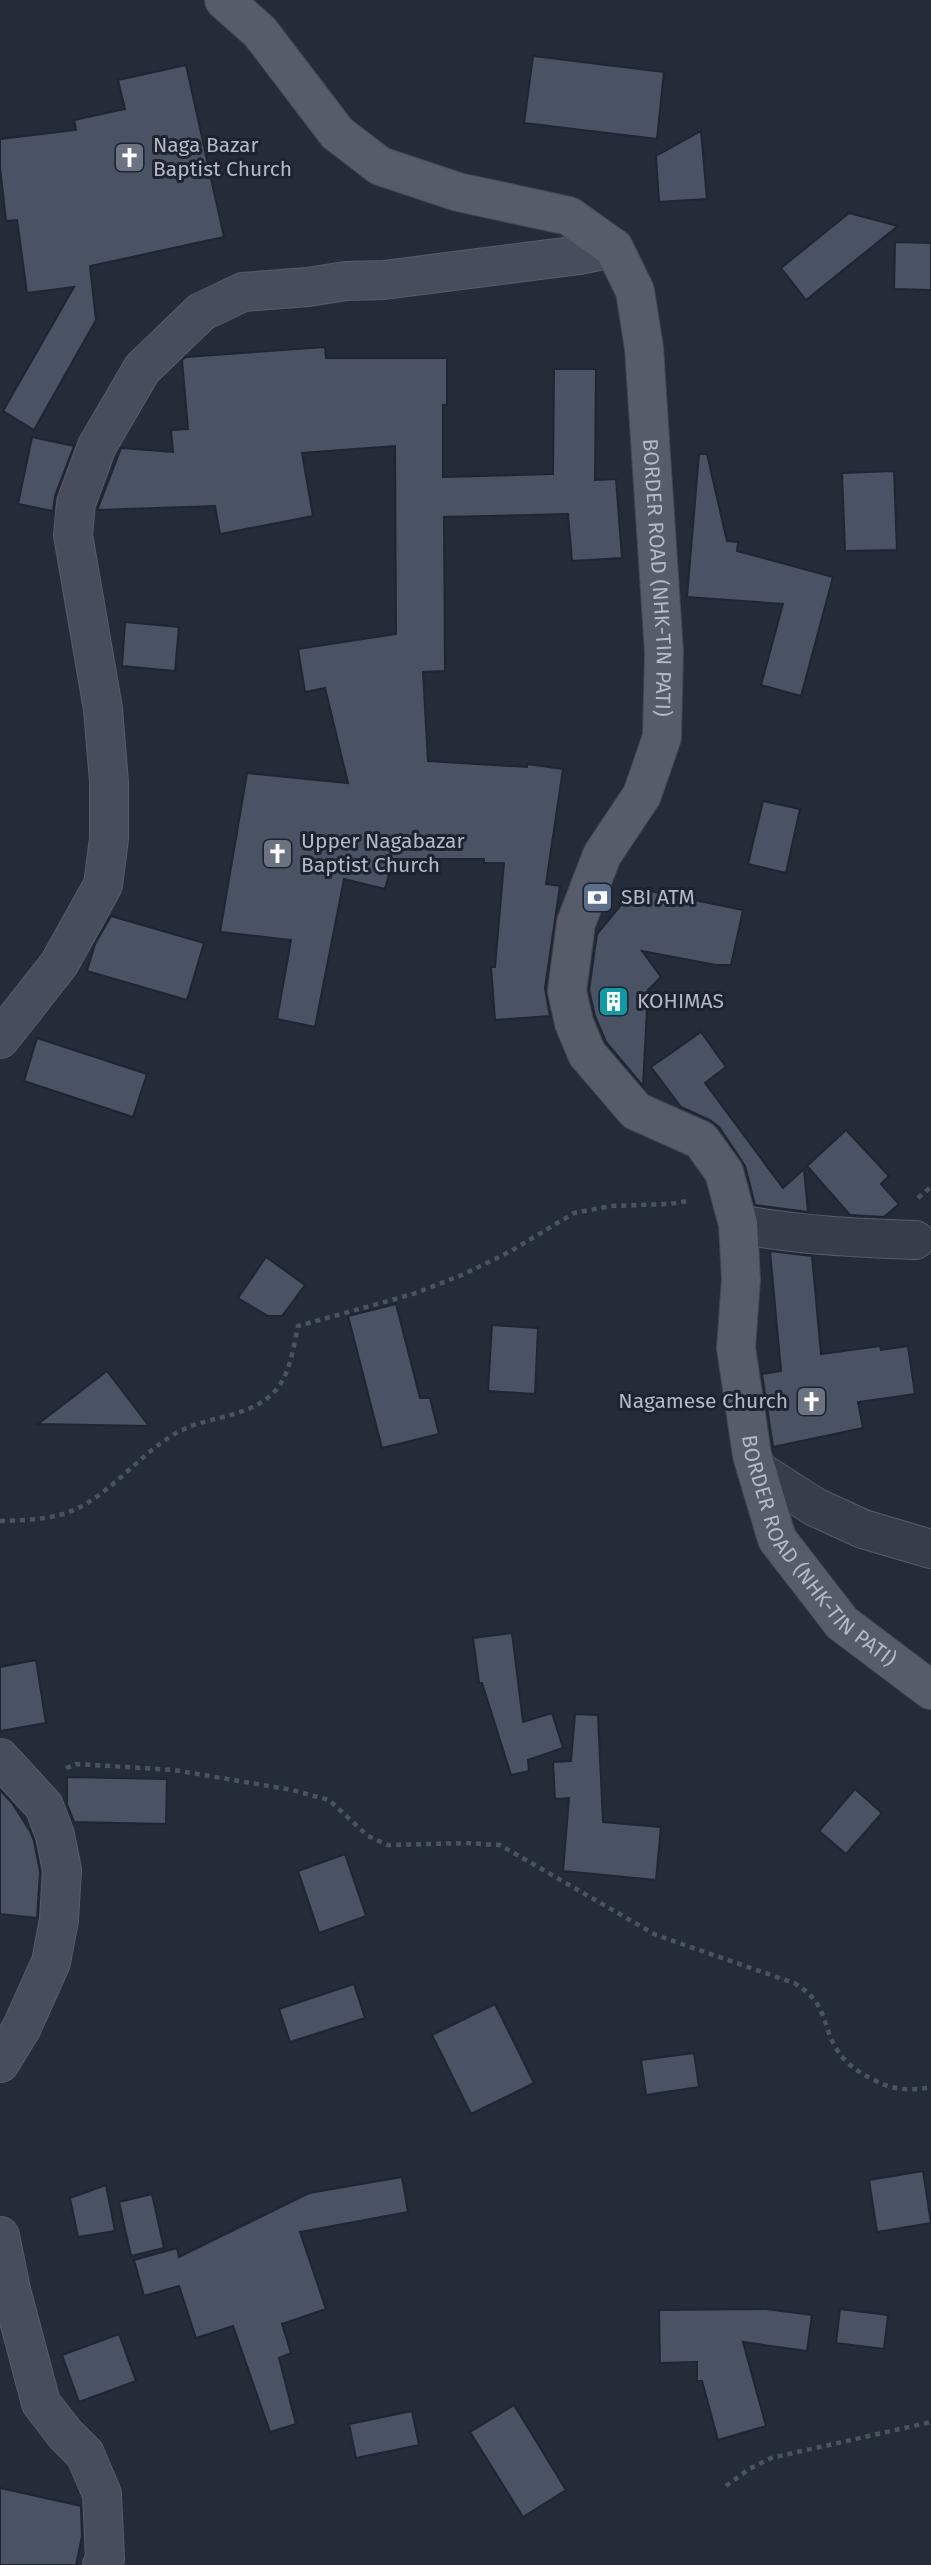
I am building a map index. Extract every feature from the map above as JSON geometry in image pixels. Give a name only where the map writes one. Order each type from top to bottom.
[{"type":"main road","name":"BORDER ROAD (NHK-TIN PATI)","points":[[224,0],[260,32],[337,133],[380,166],[458,192],[569,216],[614,248],[635,291],[644,348],[664,652],[662,737],[642,795],[602,855],[576,923],[567,991],[574,1023],[587,1054],[636,1111],[701,1140],[724,1172],[738,1224],[741,1279],[736,1348],[752,1455],[777,1539],[842,1623],[931,1690]]},
{"type":"street","points":[[0,1039],[60,964],[103,885],[109,839],[103,709],[73,535],[76,503],[97,446],[142,369],[201,312],[243,292],[346,281],[384,280],[580,255],[614,248]]},
{"type":"street","points":[[738,1224],[838,1238],[915,1240]]},
{"type":"street","points":[[756,1469],[816,1507],[863,1529],[931,1549]]},
{"type":"street","points":[[0,2063],[22,2027],[51,1962],[59,1920],[62,1870],[55,1835],[44,1806],[11,1770]]},
{"type":"street","points":[[0,2236],[11,2290],[41,2403],[85,2454],[102,2494],[105,2559],[102,2565]]},
{"type":"path","points":[[0,1521],[53,1517],[76,1509],[155,1445],[209,1418],[254,1407],[272,1394],[284,1379],[298,1326],[413,1294],[462,1275],[511,1251],[574,1213],[611,1206],[669,1204],[697,1199],[727,1186]]},
{"type":"path","points":[[11,1770],[77,1764],[174,1770],[292,1790],[329,1800],[368,1836],[388,1844],[500,1845],[656,1935],[794,1983],[809,1992],[819,2004],[841,2056],[856,2070],[890,2089],[931,2087]]},
{"type":"path","points":[[726,2486],[749,2469],[771,2458],[931,2422]]},
{"type":"building","points":[[533,56],[664,72],[657,139],[524,123]]},
{"type":"building","points":[[186,65],[224,237],[90,266],[96,320],[34,430],[3,411],[74,287],[27,293],[17,220],[6,221],[0,139],[76,130],[74,120],[125,109],[118,80]]},
{"type":"building","points":[[701,131],[707,199],[659,202],[656,156]]},
{"type":"building","points":[[849,213],[898,226],[806,300],[781,268]]},
{"type":"building","points":[[895,242],[931,243],[931,290],[894,289]]},
{"type":"building","points":[[325,347],[326,358],[447,358],[447,405],[443,405],[443,477],[553,474],[554,369],[596,369],[595,480],[616,479],[622,558],[572,561],[568,514],[444,517],[445,671],[423,672],[428,761],[527,767],[527,764],[563,769],[546,884],[560,886],[545,988],[550,1016],[495,1020],[491,967],[495,967],[504,863],[484,863],[484,859],[393,859],[385,889],[344,879],[315,1027],[277,1019],[291,940],[220,932],[247,773],[348,783],[325,688],[305,692],[298,649],[396,634],[395,446],[302,453],[313,516],[220,534],[215,506],[97,510],[121,448],[173,452],[171,430],[188,429],[182,360],[186,357]]},
{"type":"building","points":[[32,437],[74,446],[55,496],[53,511],[18,504]]},
{"type":"building","points":[[699,454],[707,454],[727,541],[738,542],[737,551],[833,577],[801,696],[761,685],[783,604],[687,597]]},
{"type":"building","points":[[894,471],[897,550],[845,551],[842,473]]},
{"type":"building","points":[[125,622],[179,627],[175,671],[122,666]]},
{"type":"building","points":[[763,801],[800,809],[786,873],[748,864]]},
{"type":"building","name":"KOHIMAS","points":[[635,888],[743,910],[731,965],[716,965],[642,951],[661,977],[648,990],[643,1086],[606,1042],[595,1016],[589,990],[597,934]]},
{"type":"building","points":[[111,916],[204,943],[187,1000],[87,971],[95,944]]},
{"type":"building","points":[[701,1032],[726,1067],[705,1083],[783,1188],[804,1169],[808,1212],[755,1205],[745,1166],[719,1127],[681,1107],[651,1067]]},
{"type":"building","points":[[37,1038],[147,1074],[133,1117],[24,1081]]},
{"type":"building","points":[[846,1130],[889,1176],[881,1184],[899,1204],[884,1217],[850,1215],[807,1166]]},
{"type":"building","points":[[770,1251],[812,1256],[821,1354],[880,1346],[881,1350],[908,1346],[915,1394],[858,1402],[863,1428],[773,1447],[762,1374],[781,1371]]},
{"type":"building","points":[[266,1257],[305,1285],[282,1316],[268,1316],[238,1298]]},
{"type":"building","points":[[396,1304],[420,1398],[430,1398],[439,1434],[382,1448],[348,1316]]},
{"type":"building","points":[[492,1325],[538,1328],[535,1394],[488,1391]]},
{"type":"building","points":[[107,1371],[149,1426],[38,1424]]},
{"type":"building","points":[[512,1633],[523,1722],[552,1713],[563,1748],[528,1760],[529,1771],[511,1775],[482,1683],[479,1683],[473,1638]]},
{"type":"building","points":[[36,1660],[46,1723],[0,1731],[0,1667]]},
{"type":"building","points":[[575,1714],[598,1715],[603,1822],[661,1827],[656,1880],[563,1871],[569,1798],[555,1799],[553,1762],[571,1761]]},
{"type":"building","points":[[67,1777],[167,1779],[166,1824],[74,1822],[67,1804]]},
{"type":"building","points":[[855,1789],[882,1813],[846,1854],[819,1831]]},
{"type":"building","points":[[0,1790],[12,1803],[34,1841],[40,1872],[37,1918],[0,1914]]},
{"type":"building","points":[[345,1854],[366,1916],[319,1933],[298,1871]]},
{"type":"building","points":[[354,1984],[365,2018],[290,2042],[279,2009]]},
{"type":"building","points":[[495,2004],[534,2083],[471,2114],[432,2035]]},
{"type":"building","points":[[694,2053],[699,2087],[646,2095],[641,2060]]},
{"type":"building","points":[[923,2171],[931,2223],[877,2232],[869,2180]]},
{"type":"building","points":[[402,2177],[408,2212],[300,2232],[326,2309],[282,2324],[291,2353],[279,2358],[296,2424],[270,2432],[233,2326],[196,2338],[179,2286],[144,2296],[134,2260],[177,2248],[179,2257],[309,2193]]},
{"type":"building","points":[[106,2185],[115,2231],[78,2237],[70,2198]]},
{"type":"building","points":[[152,2194],[164,2248],[131,2256],[119,2202]]},
{"type":"building","points":[[766,2309],[812,2315],[807,2351],[743,2342],[766,2426],[718,2440],[702,2381],[697,2381],[697,2362],[660,2363],[659,2310]]},
{"type":"building","points":[[840,2309],[888,2315],[884,2349],[836,2343]]},
{"type":"building","points":[[119,2334],[136,2381],[79,2402],[62,2355]]},
{"type":"building","points":[[514,2405],[566,2490],[523,2517],[470,2432]]},
{"type":"building","points":[[412,2411],[419,2445],[356,2458],[349,2424]]},
{"type":"building","points":[[0,2488],[81,2506],[82,2537],[76,2565],[0,2565]]},
{"type":"place","name":"Naga Bazar Baptist Church","points":[[130,157]]},
{"type":"place","name":"Upper Nagabazar Baptist Church","points":[[278,853]]},
{"type":"place","name":"SBI ATM","points":[[598,897]]},
{"type":"place","name":"KOHIMAS","points":[[614,1001]]},
{"type":"place","name":"Nagamese Church","points":[[811,1401]]}]
